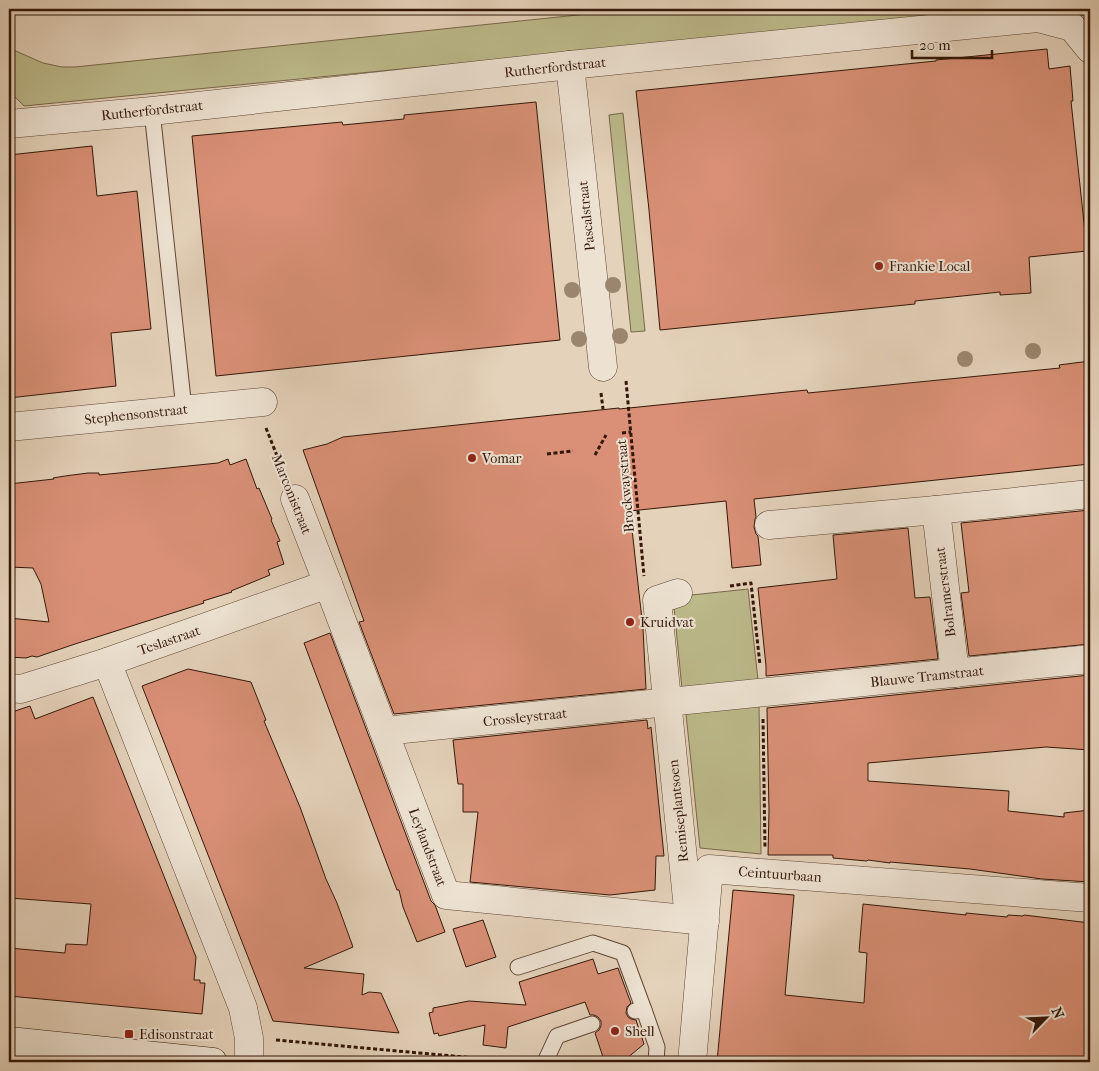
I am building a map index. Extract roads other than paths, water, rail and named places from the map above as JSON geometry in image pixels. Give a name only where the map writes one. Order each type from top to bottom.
[{"type":"street","name":"Rutherfordstraat","points":[[9,124],[152,111],[570,65],[1038,18],[1072,27],[1090,48]]},
{"type":"street","name":"Pascalstraat","points":[[570,65],[614,371]]},
{"type":"street","name":"Stephensonstraat","points":[[9,427],[262,402]]},
{"type":"street","points":[[769,526],[1090,494]]},
{"type":"street","name":"Marconistraat","points":[[295,499],[328,584]]},
{"type":"street","name":"Bolramerstraat","points":[[936,510],[955,673]]},
{"type":"street","name":"Teslastraat","points":[[9,688],[21,689],[108,662],[328,584]]},
{"type":"street","name":"Leylandstraat","points":[[328,584],[446,895],[697,920]]},
{"type":"street","name":"Remiseplantsoen","points":[[668,596],[667,702],[697,920]]},
{"type":"street","name":"Blauwe Tramstraat","points":[[667,702],[1090,659]]},
{"type":"street","points":[[108,662],[243,1008],[249,1038],[249,1062]]},
{"type":"street","name":"Crossleystraat","points":[[384,731],[667,702]]},
{"type":"street","name":"Ceintuurbaan","points":[[692,1062],[697,920],[709,869],[1090,898]]},
{"type":"street","points":[[9,1041],[213,1062]]},
{"type":"lane","points":[[152,111],[184,410]]},
{"type":"lane","points":[[518,967],[592,943],[623,953],[639,1011],[657,1047],[656,1062]]},
{"type":"lane","points":[[545,1062],[556,1036],[592,1024]]},
{"type":"place","name":"Frankie Local","points":[[879,266]]},
{"type":"place","name":"Vomar","points":[[472,458]]},
{"type":"place","name":"Kruidvat","points":[[630,622]]},
{"type":"place","name":"Shell","points":[[615,1031]]},
{"type":"place","name":"Edisonstraat","points":[[129,1034]]}]
